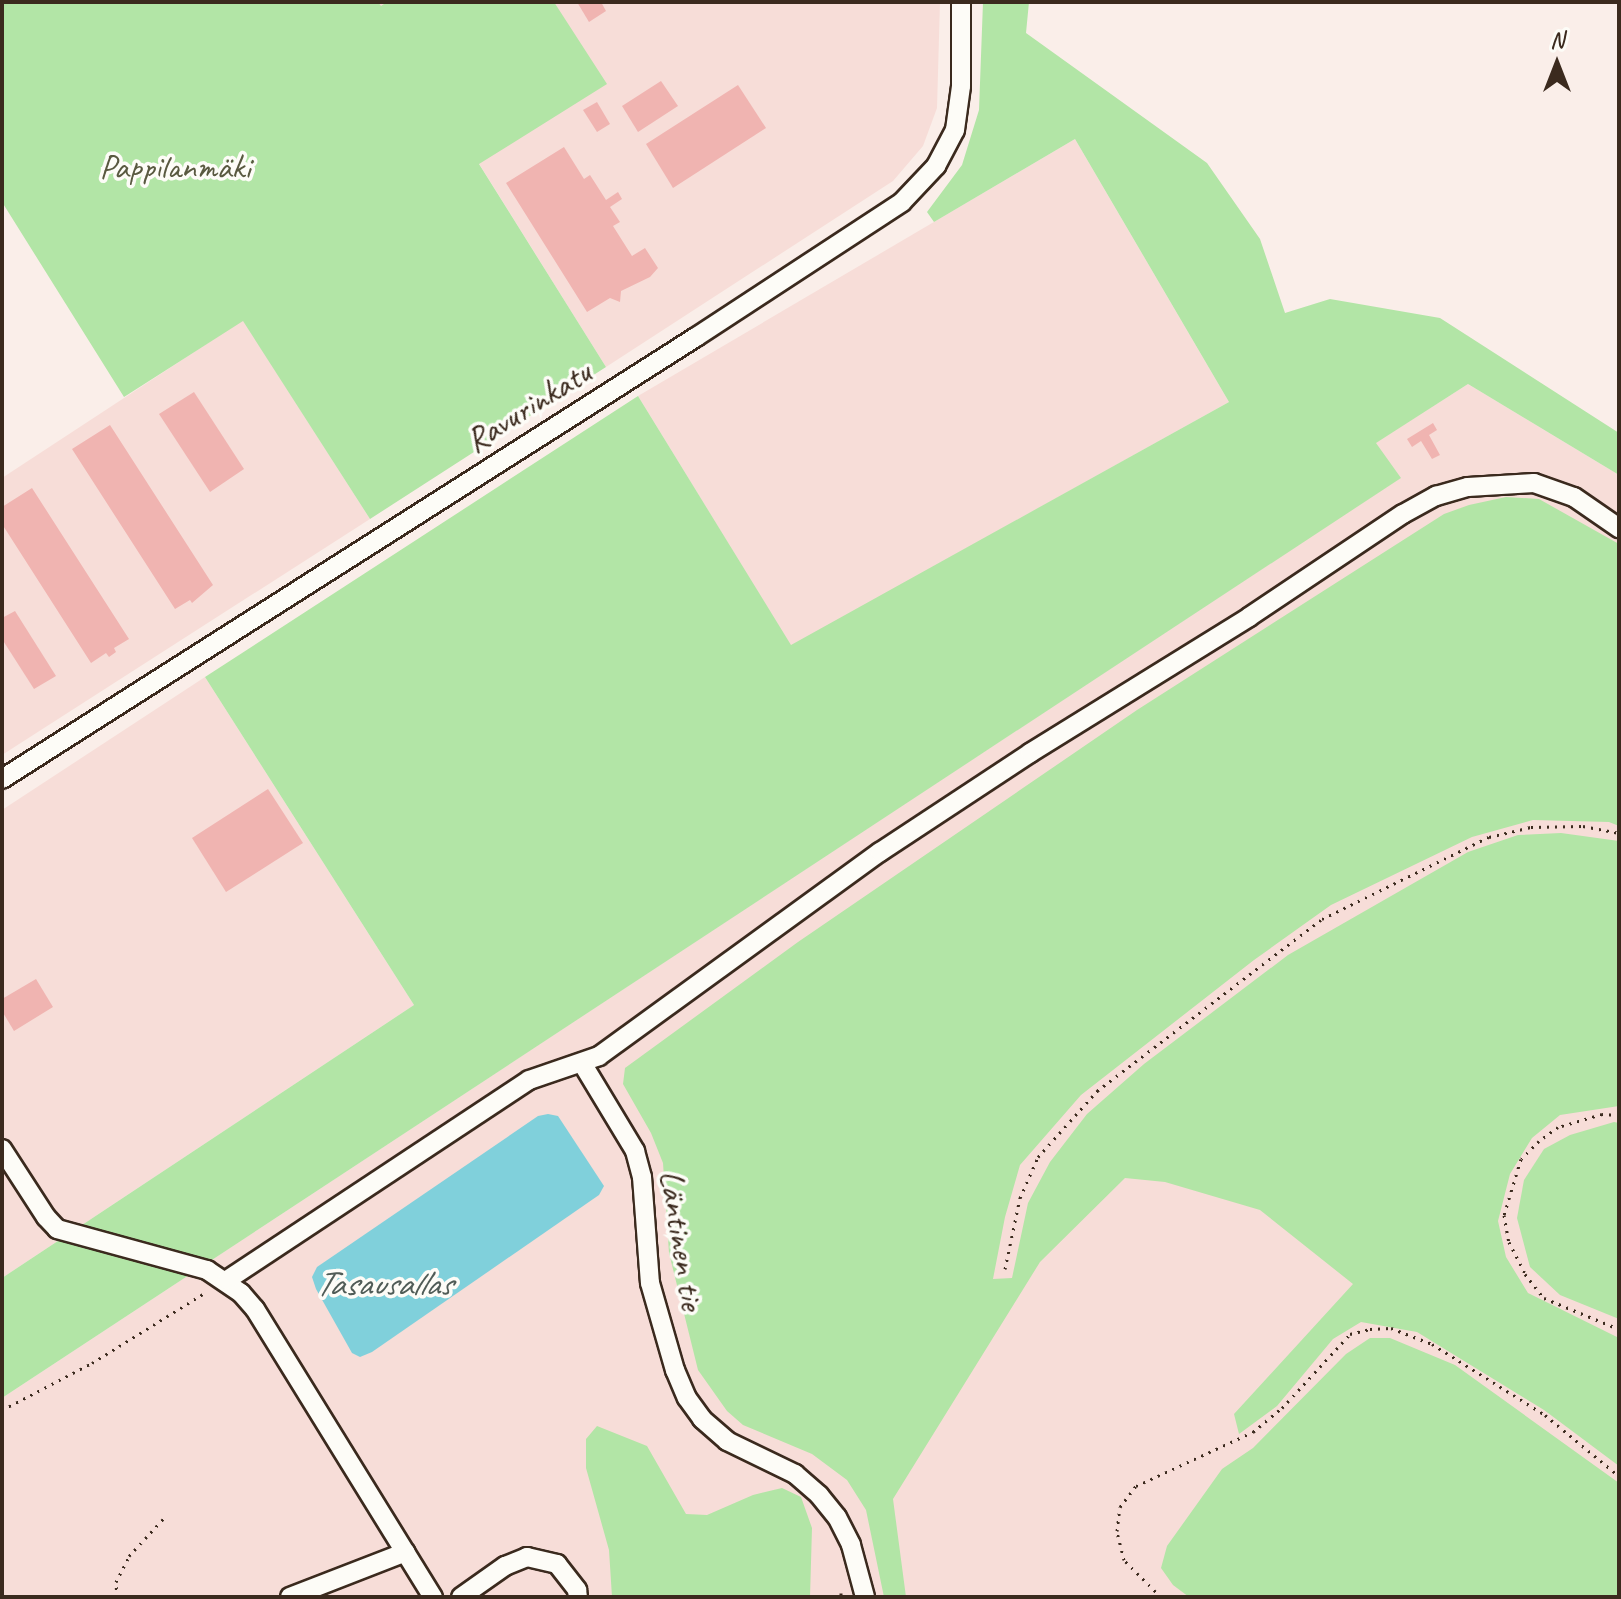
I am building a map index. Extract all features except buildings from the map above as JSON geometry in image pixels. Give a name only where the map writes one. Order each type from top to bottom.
[{"type":"street","name":"Ravurinkatu","points":[[2,779],[902,202],[936,166],[955,130],[961,86],[961,2]]},
{"type":"street","points":[[227,1280],[529,1080],[599,1056],[880,852],[1030,753],[1249,617],[1403,514],[1436,496],[1468,487],[1534,483],[1574,497],[1619,528]]},
{"type":"street","name":"Läntinen tie","points":[[582,1063],[635,1151],[642,1177],[650,1283],[675,1370],[687,1398],[702,1419],[727,1441],[795,1474],[819,1495],[837,1517],[851,1545],[865,1597]]},
{"type":"street","points":[[2,1149],[57,1229],[182,1261],[227,1280],[255,1309],[433,1597]]},
{"type":"street","points":[[290,1597],[406,1552]]},
{"type":"street","points":[[461,1597],[505,1566],[527,1557],[557,1564],[577,1590],[578,1597]]},
{"type":"path","points":[[1005,1269],[1020,1198],[1038,1157],[1097,1091],[1322,919],[1489,837],[1531,827],[1583,826],[1619,833]]},
{"type":"path","points":[[1619,1115],[1602,1114],[1558,1127],[1539,1141],[1521,1159],[1504,1215],[1514,1253],[1525,1274],[1544,1298],[1619,1329]]},
{"type":"path","points":[[2,1410],[92,1363],[227,1280]]},
{"type":"path","points":[[1161,1597],[1144,1584],[1124,1560],[1117,1531],[1120,1507],[1136,1486],[1253,1432],[1282,1408],[1350,1334],[1391,1328],[1432,1344],[1545,1415],[1619,1476]]},
{"type":"path","points":[[117,1597],[116,1582],[129,1556],[164,1518]]},
{"type":"shaded area","points":[[378,2],[940,2],[937,108],[923,146],[893,181],[606,367]]},
{"type":"shaded area","points":[[1075,139],[1229,402],[791,646],[638,396]]},
{"type":"shaded area","points":[[243,320],[370,519],[2,755],[2,478]]},
{"type":"shaded area","points":[[1468,384],[1619,475],[1619,1597],[2,1597],[2,1398],[1400,478],[1375,443]]},
{"type":"shaded area","points":[[205,677],[414,1005],[2,1278],[2,810]]},
{"type":"green space","name":"Pappilanmäki","points":[[2,2],[378,2],[381,6],[387,2],[554,2],[607,84],[479,164],[606,367],[370,519],[243,321],[124,397],[2,202]]},
{"type":"green space","points":[[983,2],[1029,2],[1026,33],[1207,163],[1260,239],[1285,313],[1330,299],[1440,318],[1619,433],[1619,475],[1468,384],[1376,443],[1401,478],[2,1398],[2,1278],[414,1005],[205,677],[638,396],[791,645],[1229,402],[1075,139],[934,222],[927,212],[962,165],[979,110]]},
{"type":"green space","points":[[1506,497],[1539,499],[1619,544],[1619,826],[1609,822],[1533,820],[1472,837],[1331,905],[1254,960],[1081,1095],[1020,1165],[1005,1217],[993,1279],[1012,1278],[1028,1203],[1050,1162],[1087,1114],[1144,1064],[1288,955],[1468,852],[1518,835],[1561,833],[1619,841],[1619,1106],[1560,1115],[1532,1138],[1510,1174],[1498,1221],[1506,1257],[1528,1293],[1619,1338],[1619,1466],[1544,1410],[1417,1332],[1361,1322],[1333,1339],[1277,1406],[1239,1434],[1234,1414],[1353,1284],[1260,1210],[1165,1182],[1125,1178],[1040,1262],[893,1499],[906,1597],[884,1597],[866,1510],[847,1480],[812,1454],[743,1425],[727,1411],[698,1370],[669,1253],[663,1163],[651,1133],[623,1084],[625,1068],[798,942],[1137,710],[1444,514]]},
{"type":"green space","points":[[1619,1123],[1619,1319],[1560,1295],[1530,1267],[1517,1218],[1524,1180],[1544,1149],[1570,1135]]},
{"type":"green space","points":[[1370,1338],[1390,1338],[1455,1365],[1619,1483],[1619,1597],[1189,1597],[1173,1585],[1161,1568],[1167,1546],[1222,1469],[1253,1448],[1346,1354]]},
{"type":"green space","points":[[597,1426],[647,1446],[686,1514],[707,1515],[753,1495],[782,1488],[801,1497],[812,1528],[810,1597],[612,1597],[609,1550],[586,1468],[586,1439]]},
{"type":"water","name":"Tasausallas","points":[[538,1116],[558,1116],[604,1186],[599,1195],[372,1352],[360,1357],[352,1353],[316,1289],[312,1277],[317,1267]]}]
